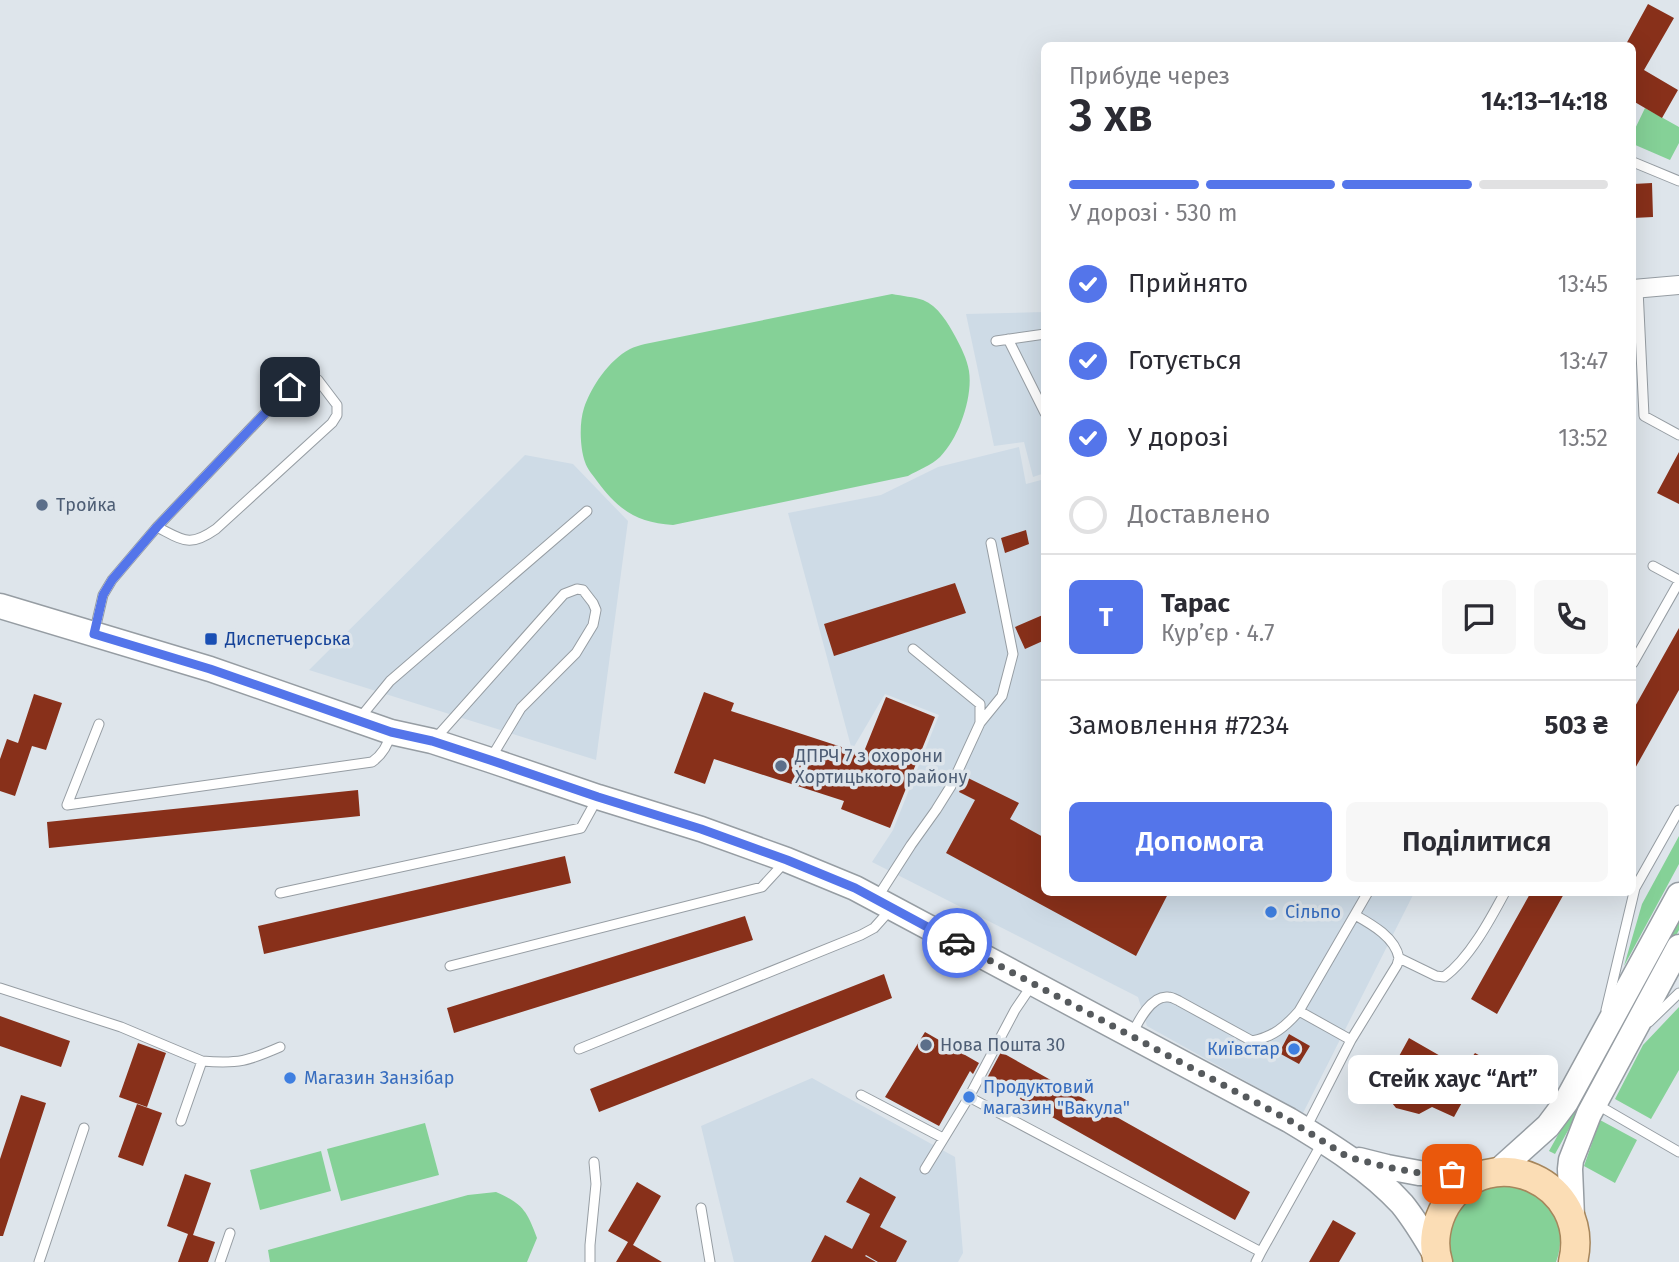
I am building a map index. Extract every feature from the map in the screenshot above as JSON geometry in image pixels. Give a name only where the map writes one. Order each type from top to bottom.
[{"type":"main road","points":[[0,606],[210,669],[391,732],[432,741],[701,829],[855,888],[1131,1035],[1348,1157],[1380,1182],[1402,1205],[1418,1225],[1437,1258]]},
{"type":"main road","points":[[1437,1258],[1435,1233],[1441,1213],[1452,1196],[1468,1183],[1492,1173],[1548,1126],[1566,1102],[1679,895]]},
{"type":"main road","points":[[1574,1239],[1571,1160],[1589,1114],[1679,947]]},
{"type":"main road","points":[[1348,1157],[1419,1173],[1520,1173],[1542,1182],[1560,1197],[1574,1239],[1594,1262]]},
{"type":"street","points":[[1636,289],[1679,285]]},
{"type":"lane","points":[[1636,163],[1679,181]]},
{"type":"lane","points":[[996,341],[1041,335]]},
{"type":"lane","points":[[1008,339],[1041,405]]},
{"type":"lane","points":[[1636,340],[1637,391],[1644,416],[1679,435]]},
{"type":"lane","points":[[94,634],[103,595],[112,580],[157,527],[290,387],[305,378],[318,380],[337,405],[337,415],[303,450],[203,539],[187,542],[157,527]]},
{"type":"lane","points":[[358,720],[390,681],[587,510]]},
{"type":"lane","points":[[579,1049],[874,928],[911,845],[951,786],[980,723],[1002,696],[1013,654],[991,543]]},
{"type":"lane","points":[[1636,658],[1679,581],[1653,566]]},
{"type":"lane","points":[[432,741],[564,594],[577,589],[583,590],[596,610],[593,625],[576,653],[521,708],[490,760]]},
{"type":"lane","points":[[912,649],[980,704],[980,723]]},
{"type":"lane","points":[[99,724],[67,805],[372,762],[384,750],[391,732]]},
{"type":"lane","points":[[280,893],[580,828],[598,797]]},
{"type":"lane","points":[[1636,886],[1679,810]]},
{"type":"lane","points":[[450,966],[762,887],[787,860]]},
{"type":"lane","points":[[1131,1035],[1141,1016],[1159,998],[1168,997],[1252,1041],[1273,1035],[1299,1011],[1366,896]]},
{"type":"lane","points":[[1399,958],[1436,976],[1444,977],[1470,949],[1503,896]]},
{"type":"lane","points":[[1598,1045],[1633,896]]},
{"type":"lane","points":[[1256,1262],[1314,1136],[1351,1040],[1399,958],[1395,947],[1378,928],[1355,915]]},
{"type":"lane","points":[[925,1169],[1033,983]]},
{"type":"lane","points":[[0,988],[121,1027],[202,1060],[233,1063],[251,1060],[280,1047]]},
{"type":"lane","points":[[1625,1045],[1679,993]]},
{"type":"lane","points":[[1299,1011],[1351,1040]]},
{"type":"lane","points":[[181,1121],[202,1060]]},
{"type":"lane","points":[[861,1095],[943,1138]]},
{"type":"lane","points":[[969,1097],[1261,1252]]},
{"type":"lane","points":[[1595,1104],[1679,1152]]},
{"type":"lane","points":[[39,1262],[84,1128]]},
{"type":"lane","points":[[590,1262],[596,1184],[594,1162]]},
{"type":"lane","points":[[701,1208],[710,1262]]},
{"type":"lane","points":[[220,1262],[230,1233]]},
{"type":"shaded area","points":[[1041,312],[1041,474],[1033,477],[1024,442],[994,446],[966,314]]},
{"type":"shaded area","points":[[1019,447],[1026,484],[1041,480],[1041,896],[1412,896],[1303,1113],[1147,1026],[1138,997],[872,862],[893,830],[939,715],[885,694],[852,750],[788,513],[881,495],[938,467]]},
{"type":"shaded area","points":[[525,455],[573,464],[628,521],[596,760],[309,670]]},
{"type":"shaded area","points":[[812,1078],[955,1157],[963,1253],[958,1262],[734,1262],[701,1126]]},
{"type":"green space","points":[[1645,108],[1679,127],[1679,143],[1670,160],[1636,145],[1636,127]]},
{"type":"green space","points":[[892,294],[923,300],[938,311],[955,336],[968,367],[969,393],[959,428],[947,449],[929,465],[908,476],[673,525],[639,518],[621,507],[587,467],[581,435],[584,408],[602,375],[615,360],[630,349]]},
{"type":"green space","points":[[1679,836],[1679,864],[1624,966],[1642,904]]},
{"type":"green space","points":[[1679,918],[1679,930],[1555,1154],[1549,1151]]},
{"type":"green space","points":[[1679,1007],[1679,1070],[1651,1119],[1615,1099],[1643,1045]]},
{"type":"green space","points":[[1600,1120],[1637,1140],[1615,1183],[1584,1166]]},
{"type":"green space","points":[[425,1123],[439,1175],[341,1201],[327,1149]]},
{"type":"green space","points":[[321,1151],[331,1191],[260,1210],[250,1170]]},
{"type":"green space","points":[[1516,1184],[1546,1203],[1555,1215],[1560,1231],[1556,1262],[1449,1262],[1445,1231],[1451,1213],[1479,1187]]},
{"type":"green space","points":[[496,1192],[523,1209],[530,1221],[537,1238],[527,1262],[270,1262],[268,1250],[468,1195]]},
{"type":"building","points":[[1648,4],[1674,18],[1644,70],[1678,90],[1662,118],[1636,103],[1636,42],[1627,42]]},
{"type":"building","points":[[1652,183],[1653,217],[1636,218],[1636,184]]},
{"type":"building","points":[[1679,452],[1679,504],[1657,493]]},
{"type":"building","points":[[1026,530],[1029,544],[1005,553],[1001,538]]},
{"type":"building","points":[[955,583],[966,613],[834,656],[824,624]]},
{"type":"building","points":[[1041,616],[1041,642],[1025,649],[1015,627]]},
{"type":"building","points":[[1679,628],[1679,690],[1636,767],[1636,705]]},
{"type":"building","points":[[704,692],[734,703],[731,711],[863,754],[886,697],[935,717],[890,828],[841,809],[844,801],[714,759],[705,784],[674,773]]},
{"type":"building","points":[[34,694],[62,703],[46,750],[32,746],[15,796],[0,791],[0,759],[7,739],[18,743]]},
{"type":"building","points":[[966,777],[1019,803],[1010,819],[1041,836],[1041,896],[1167,896],[1136,956],[946,853],[975,800],[959,792]]},
{"type":"building","points":[[358,790],[360,816],[49,848],[47,822]]},
{"type":"building","points":[[565,856],[571,883],[264,954],[258,926]]},
{"type":"building","points":[[1529,896],[1563,896],[1497,1014],[1471,999]]},
{"type":"building","points":[[745,916],[753,940],[454,1033],[447,1008]]},
{"type":"building","points":[[884,974],[892,998],[599,1112],[590,1089]]},
{"type":"building","points":[[0,1016],[70,1041],[61,1067],[0,1046]]},
{"type":"building","points":[[925,1032],[979,1063],[973,1074],[970,1071],[939,1126],[885,1097]]},
{"type":"building","name":"Київстар","points":[[1289,1034],[1310,1046],[1299,1064],[1279,1053]]},
{"type":"building","points":[[1409,1038],[1463,1069],[1475,1053],[1486,1059],[1454,1117],[1432,1107],[1419,1114],[1396,1108],[1381,1089]]},
{"type":"building","points":[[138,1043],[166,1053],[147,1107],[119,1097]]},
{"type":"building","points":[[1001,1052],[1250,1192],[1235,1220],[986,1080]]},
{"type":"building","points":[[21,1095],[46,1103],[3,1236],[0,1236],[0,1159]]},
{"type":"building","points":[[137,1104],[162,1113],[143,1166],[118,1157]]},
{"type":"building","points":[[185,1174],[211,1183],[193,1235],[215,1242],[208,1262],[178,1262],[188,1234],[167,1226]]},
{"type":"building","points":[[860,1177],[896,1197],[880,1227],[907,1241],[896,1262],[878,1262],[866,1255],[876,1262],[811,1262],[825,1235],[852,1249],[870,1214],[846,1202]]},
{"type":"building","points":[[637,1182],[661,1196],[633,1245],[662,1262],[616,1262],[628,1242],[608,1231]]},
{"type":"building","points":[[1333,1220],[1356,1233],[1339,1262],[1309,1262]]},
{"type":"way so far","points":[[957,943],[1289,1120],[1348,1157],[1419,1173],[1452,1174]]},
{"type":"place","name":"Тройка","points":[[42,505]]},
{"type":"place","name":"Диспетчерська","points":[[211,639]]},
{"type":"place","name":"ДПРЧ 7 з охорони Хортицького району","points":[[781,766]]},
{"type":"place","name":"Сільпо","points":[[1271,912]]},
{"type":"place","name":"Нова Пошта 30","points":[[926,1045]]},
{"type":"place","name":"Київстар","points":[[1294,1049]]},
{"type":"place","name":"Магазин Занзібар","points":[[290,1078]]},
{"type":"place","name":"Продуктовий магазин \"Вакула\"","points":[[969,1097]]},
{"type":"place","name":"Стейк хаус “Art”","points":[[1452,1174]]},
{"type":"route","points":[[290,387],[157,527],[112,580],[103,595],[94,634],[210,669],[391,732],[432,741],[701,829],[855,888],[957,943]]}]
